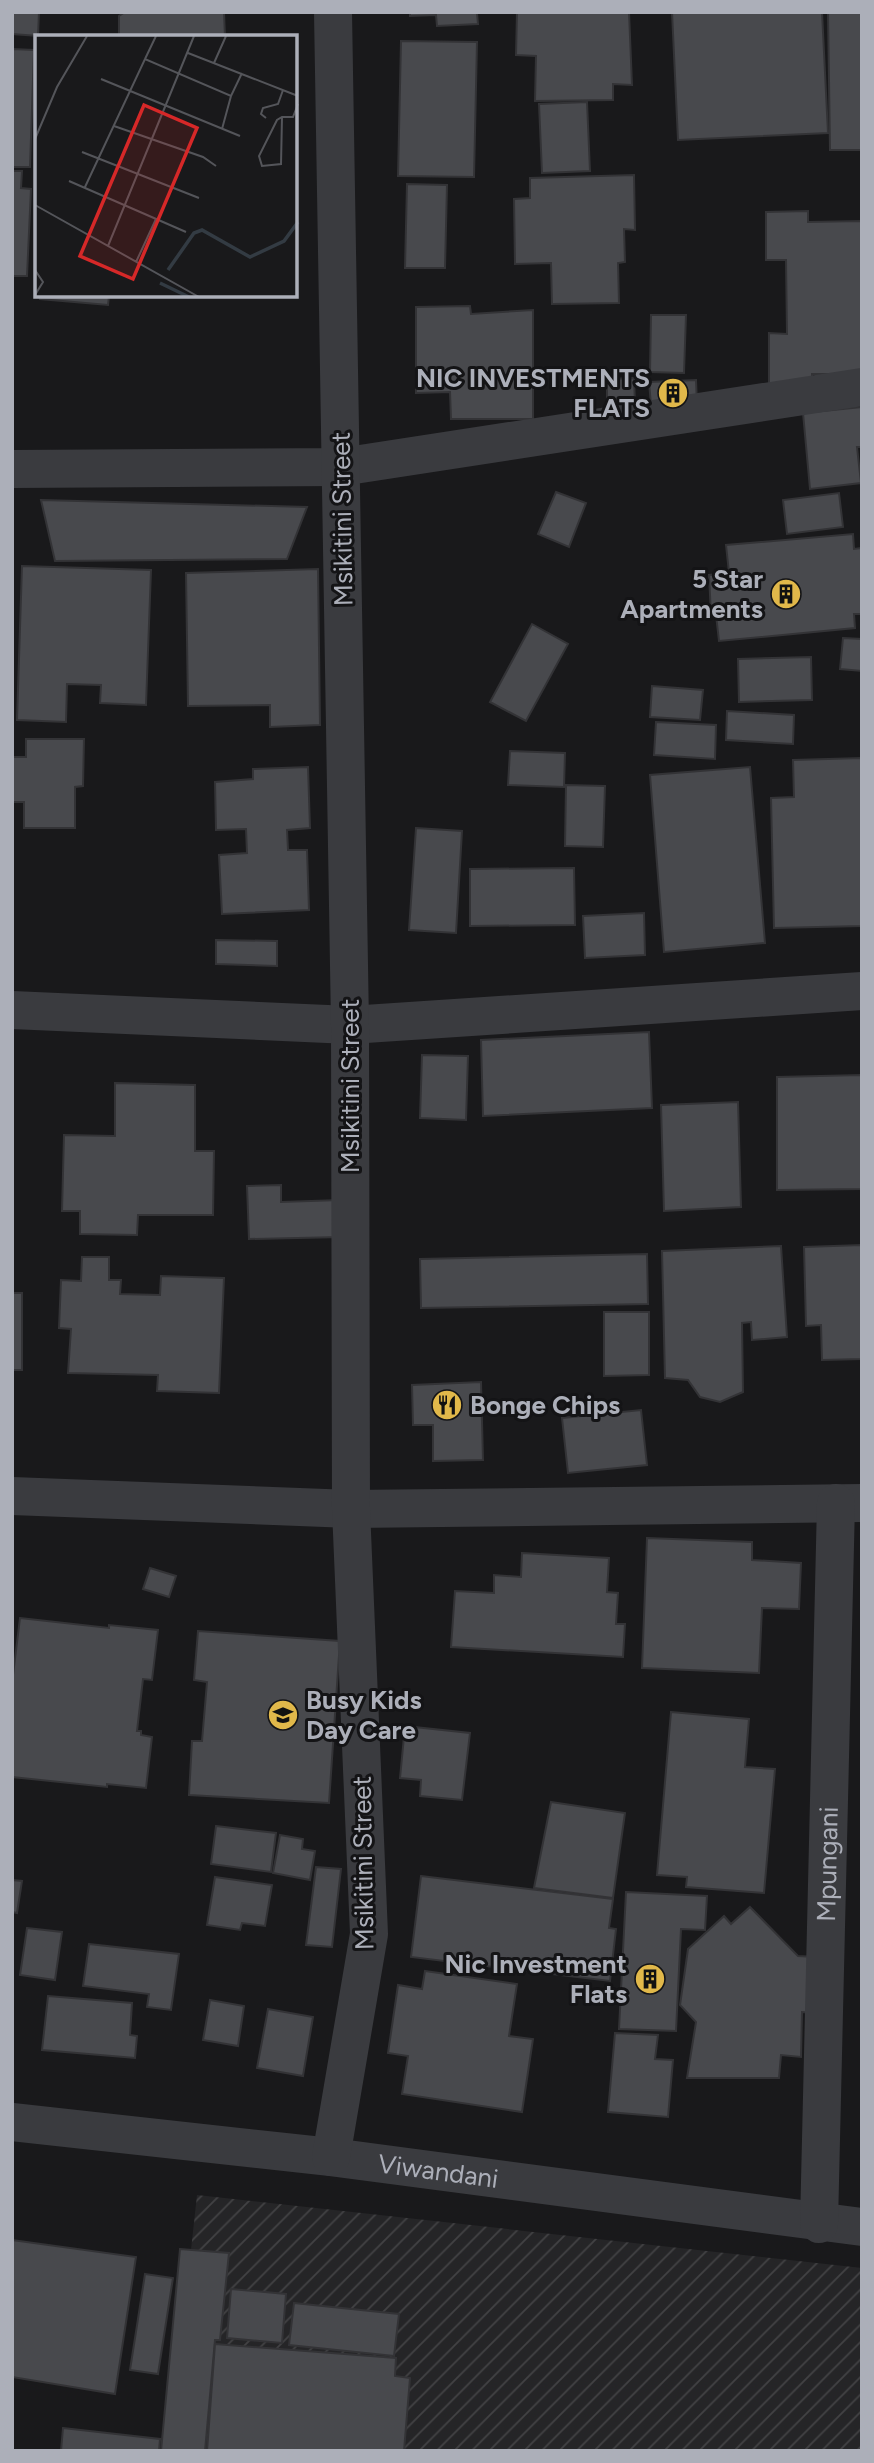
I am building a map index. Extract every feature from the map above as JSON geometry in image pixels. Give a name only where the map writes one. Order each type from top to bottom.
[{"type":"street","name":"Msikitini Street","points":[[331,2157],[369,1934],[351,1510],[350,1026],[333,12]]},
{"type":"street","points":[[12,468],[341,467],[862,387]]},
{"type":"street","points":[[12,1010],[350,1026],[862,991]]},
{"type":"street","points":[[12,1496],[351,1510],[849,1503]]},
{"type":"street","name":"Mpungani","points":[[819,2224],[849,1503]]},
{"type":"street","name":"Viwandani","points":[[12,2122],[331,2157],[819,2224],[862,2227]]},
{"type":"shaded area","points":[[197,2195],[862,2268],[862,2451],[169,2451]]},
{"type":"building","points":[[12,12],[39,12],[38,35],[12,34]]},
{"type":"building","points":[[125,12],[224,12],[225,35],[119,35],[119,16]]},
{"type":"building","points":[[410,12],[508,13],[477,13],[478,24],[437,26],[436,15],[410,16]]},
{"type":"building","points":[[517,12],[629,12],[632,85],[613,84],[613,100],[535,101],[536,56],[516,55]]},
{"type":"building","points":[[672,12],[822,12],[828,133],[678,140]]},
{"type":"building","points":[[828,12],[862,12],[862,150],[830,150]]},
{"type":"building","points":[[401,41],[477,42],[474,177],[398,176]]},
{"type":"building","points":[[12,49],[34,50],[30,167],[12,167]]},
{"type":"building","points":[[587,102],[590,171],[542,173],[539,104]]},
{"type":"building","points":[[12,171],[22,171],[21,188],[31,189],[27,276],[12,276]]},
{"type":"building","points":[[634,175],[635,230],[624,229],[625,262],[618,263],[619,303],[552,304],[551,263],[515,264],[514,199],[530,198],[530,178]]},
{"type":"building","points":[[407,184],[447,185],[445,268],[405,268]]},
{"type":"building","points":[[808,211],[808,222],[862,221],[862,374],[812,374],[812,384],[769,384],[769,333],[787,334],[786,260],[766,260],[766,212]]},
{"type":"building","points":[[40,298],[109,298],[108,305]]},
{"type":"building","points":[[470,306],[471,314],[533,310],[533,419],[451,419],[450,392],[416,393],[416,307]]},
{"type":"building","points":[[651,315],[686,315],[684,373],[650,372]]},
{"type":"building","points":[[634,378],[635,403],[607,405],[607,379]]},
{"type":"building","name":"NIC INVESTMENTS FLATS","points":[[696,380],[697,404],[651,405],[649,382]]},
{"type":"building","points":[[862,407],[862,447],[857,447],[861,483],[810,489],[803,413]]},
{"type":"building","points":[[556,492],[586,503],[569,547],[538,534]]},
{"type":"building","points":[[839,493],[843,527],[787,534],[783,500]]},
{"type":"building","points":[[41,500],[307,507],[287,559],[55,561]]},
{"type":"building","name":"5 Star Apartments","points":[[853,534],[854,549],[862,548],[862,614],[854,614],[855,628],[719,641],[716,615],[711,615],[709,575],[729,573],[726,545]]},
{"type":"building","points":[[22,566],[151,570],[146,705],[100,703],[101,685],[67,684],[66,722],[17,720]]},
{"type":"building","points":[[318,569],[320,725],[270,727],[270,705],[188,706],[186,573]]},
{"type":"building","points":[[532,624],[568,644],[526,721],[490,702]]},
{"type":"building","points":[[843,638],[862,639],[862,671],[840,669]]},
{"type":"building","points":[[811,657],[812,700],[739,702],[738,659]]},
{"type":"building","points":[[652,686],[703,690],[700,720],[650,717]]},
{"type":"building","points":[[727,711],[794,715],[793,744],[726,740]]},
{"type":"building","points":[[656,722],[716,725],[715,759],[654,755]]},
{"type":"building","points":[[26,739],[84,739],[83,786],[75,787],[75,828],[24,828],[24,802],[12,802],[12,757],[26,757]]},
{"type":"building","points":[[510,751],[565,753],[564,787],[508,785]]},
{"type":"building","points":[[862,758],[862,926],[774,928],[771,798],[794,797],[793,760]]},
{"type":"building","points":[[308,767],[310,828],[287,830],[288,850],[307,850],[309,910],[222,914],[219,855],[247,853],[246,829],[216,830],[215,782],[253,779],[253,769]]},
{"type":"building","points":[[750,767],[765,943],[664,952],[650,775]]},
{"type":"building","points":[[566,785],[605,786],[603,847],[565,846]]},
{"type":"building","points":[[416,828],[462,831],[456,933],[409,930]]},
{"type":"building","points":[[574,868],[575,925],[470,926],[470,869]]},
{"type":"building","points":[[644,913],[645,955],[585,958],[583,916]]},
{"type":"building","points":[[216,940],[277,941],[277,966],[216,964]]},
{"type":"building","points":[[649,1032],[652,1108],[483,1116],[481,1040]]},
{"type":"building","points":[[422,1055],[468,1056],[466,1120],[420,1118]]},
{"type":"building","points":[[862,1075],[862,1189],[777,1190],[777,1077]]},
{"type":"building","points":[[115,1083],[195,1085],[195,1151],[214,1151],[213,1215],[138,1215],[137,1235],[80,1234],[80,1211],[62,1211],[64,1135],[115,1136]]},
{"type":"building","points":[[738,1102],[741,1207],[664,1211],[661,1105]]},
{"type":"building","points":[[281,1185],[281,1202],[340,1200],[341,1237],[249,1239],[247,1186]]},
{"type":"building","points":[[862,1245],[862,1359],[822,1360],[821,1325],[806,1326],[804,1247]]},
{"type":"building","points":[[781,1246],[787,1337],[752,1340],[751,1322],[742,1323],[743,1392],[720,1402],[700,1397],[688,1380],[665,1378],[662,1251]]},
{"type":"building","points":[[647,1254],[648,1304],[421,1308],[420,1259]]},
{"type":"building","points":[[82,1257],[109,1257],[109,1280],[121,1280],[120,1294],[160,1295],[161,1276],[224,1278],[219,1393],[157,1391],[158,1375],[68,1373],[71,1329],[59,1328],[61,1280],[81,1281]]},
{"type":"building","points":[[12,1293],[22,1293],[22,1370],[12,1370]]},
{"type":"building","points":[[604,1312],[649,1312],[649,1375],[604,1376]]},
{"type":"building","name":"Bonge Chips","points":[[481,1382],[483,1460],[433,1461],[433,1425],[413,1425],[412,1385]]},
{"type":"building","points":[[641,1410],[647,1465],[568,1473],[562,1418]]},
{"type":"building","points":[[647,1538],[752,1542],[752,1560],[801,1563],[799,1609],[762,1608],[759,1673],[642,1668]]},
{"type":"building","points":[[522,1553],[609,1558],[607,1592],[618,1593],[616,1624],[625,1624],[623,1657],[451,1647],[455,1591],[494,1593],[494,1575],[521,1577]]},
{"type":"building","points":[[150,1568],[176,1576],[169,1597],[143,1589]]},
{"type":"building","points":[[20,1618],[109,1628],[109,1625],[158,1630],[152,1680],[143,1679],[137,1731],[141,1731],[141,1735],[152,1737],[146,1788],[107,1784],[107,1787],[12,1777],[12,1683]]},
{"type":"building","points":[[198,1631],[340,1641],[329,1803],[189,1795],[192,1741],[202,1741],[207,1682],[194,1680]]},
{"type":"building","points":[[671,1712],[749,1719],[745,1767],[775,1769],[764,1893],[686,1887],[687,1877],[657,1875]]},
{"type":"building","points":[[405,1726],[470,1733],[462,1800],[420,1796],[421,1780],[400,1778]]},
{"type":"building","points":[[551,1802],[625,1813],[613,1898],[534,1888]]},
{"type":"building","points":[[216,1826],[276,1833],[271,1872],[211,1864]]},
{"type":"building","points":[[280,1835],[303,1839],[302,1849],[315,1851],[310,1880],[273,1873]]},
{"type":"building","points":[[316,1867],[341,1869],[332,1947],[306,1945]]},
{"type":"building","points":[[421,1876],[613,1899],[609,1928],[616,1929],[610,1981],[411,1957]]},
{"type":"building","points":[[215,1877],[272,1885],[265,1926],[242,1923],[240,1930],[207,1925]]},
{"type":"building","points":[[12,1880],[22,1881],[17,1913],[12,1912]]},
{"type":"building","name":"Nic Investment Flats","points":[[626,1892],[707,1896],[705,1930],[681,1929],[676,2031],[619,2029]]},
{"type":"building","points":[[750,1907],[798,1956],[816,1957],[816,2013],[802,2012],[801,2057],[781,2055],[779,2078],[687,2078],[696,2022],[680,2005],[688,1949],[724,1916],[731,1924]]},
{"type":"building","points":[[27,1928],[62,1932],[55,1980],[20,1975]]},
{"type":"building","points":[[89,1944],[179,1954],[171,2010],[147,2007],[149,1994],[83,1986]]},
{"type":"building","points":[[425,1971],[517,1984],[509,2036],[533,2039],[522,2112],[402,2094],[408,2056],[388,2053],[398,1985],[422,1989]]},
{"type":"building","points":[[48,1996],[132,2003],[130,2035],[137,2036],[135,2058],[42,2050]]},
{"type":"building","points":[[210,2000],[244,2006],[238,2046],[203,2040]]},
{"type":"building","points":[[268,2009],[313,2017],[303,2076],[257,2068]]},
{"type":"building","points":[[615,2033],[658,2035],[655,2059],[673,2060],[668,2117],[608,2112]]},
{"type":"building","points":[[12,2240],[136,2257],[115,2394],[12,2377]]},
{"type":"building","points":[[180,2249],[229,2253],[220,2340],[215,2340],[205,2451],[161,2451]]},
{"type":"building","points":[[145,2274],[173,2278],[158,2374],[130,2370]]},
{"type":"building","points":[[231,2289],[286,2294],[282,2343],[227,2338]]},
{"type":"building","points":[[294,2303],[399,2314],[394,2356],[289,2345]]},
{"type":"building","points":[[215,2344],[396,2358],[395,2376],[410,2378],[404,2451],[207,2451]]},
{"type":"building","points":[[63,2428],[160,2439],[159,2451],[61,2451]]},
{"type":"place","name":"NIC INVESTMENTS FLATS","points":[[673,393]]},
{"type":"place","name":"5 Star Apartments","points":[[786,594]]},
{"type":"place","name":"Bonge Chips","points":[[447,1405]]},
{"type":"place","name":"Busy Kids Day Care","points":[[283,1715]]},
{"type":"place","name":"Nic Investment Flats","points":[[650,1979]]}]
